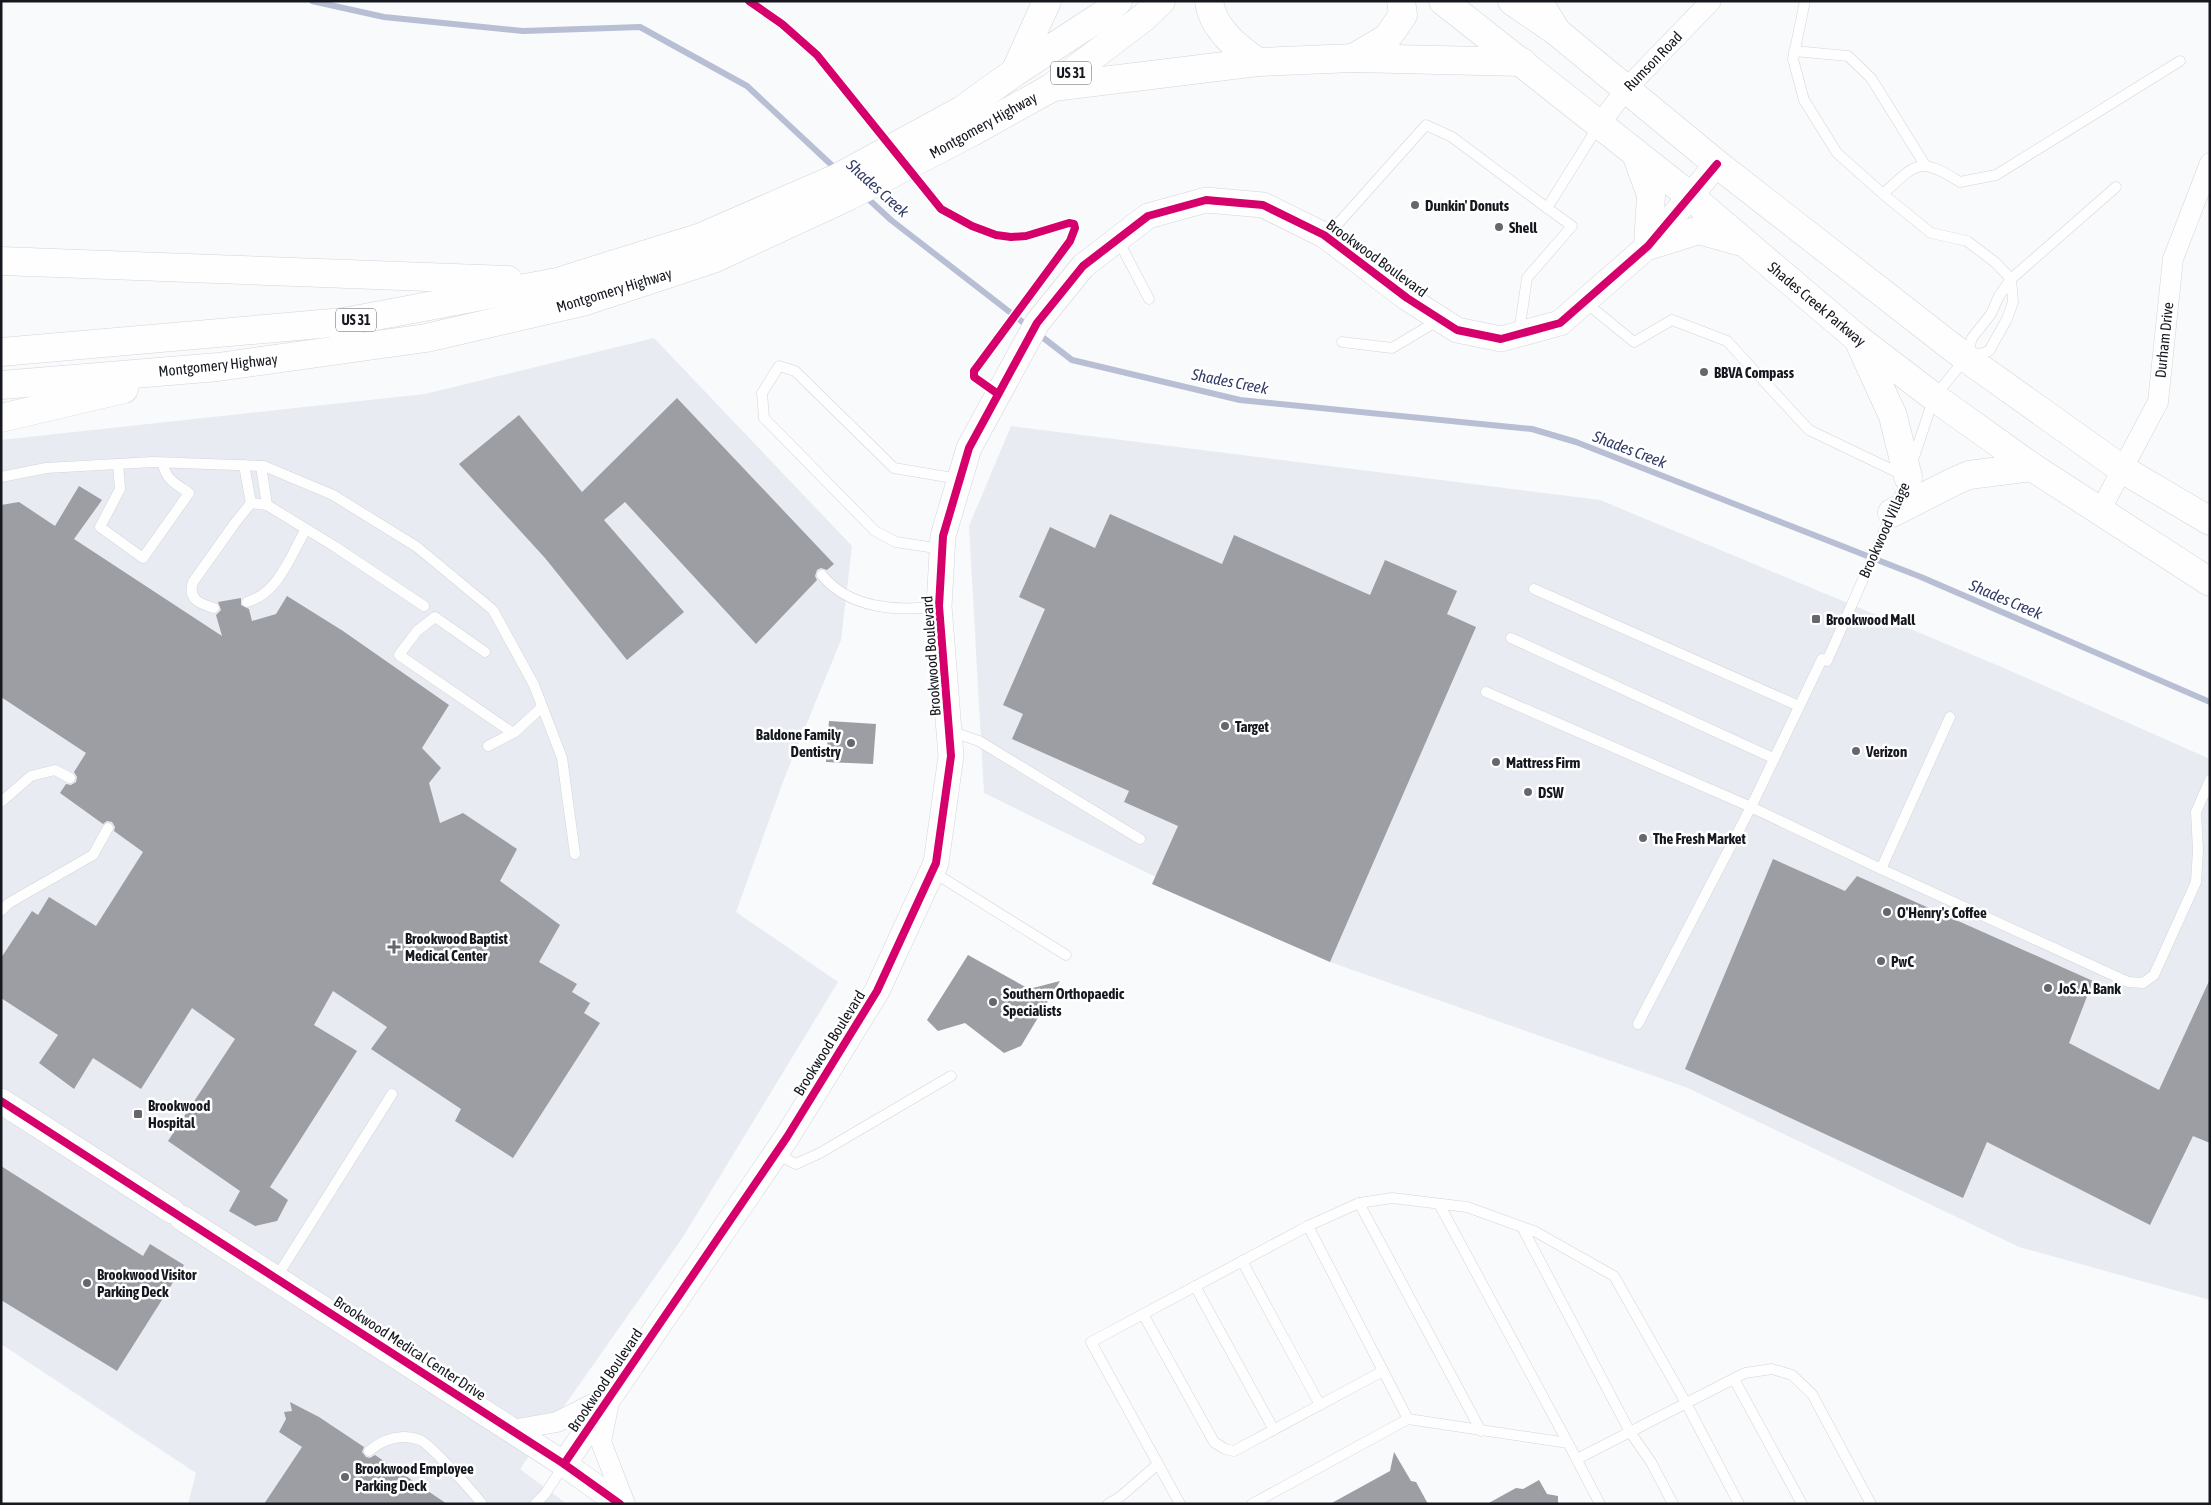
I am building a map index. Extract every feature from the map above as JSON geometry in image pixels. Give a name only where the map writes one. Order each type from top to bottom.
[{"type":"main road","points":[[1015,72],[1047,1]]},
{"type":"main road","name":"Montgomery Highway","points":[[967,121],[1015,72],[1104,14],[1118,1]]},
{"type":"main road","name":"Montgomery Highway","points":[[1,385],[218,367],[426,338],[586,301],[707,248],[849,196],[967,121],[1051,88],[1143,18],[1161,1]]},
{"type":"main road","points":[[1208,1],[1210,13],[1236,48],[1258,62]]},
{"type":"main road","points":[[1353,58],[1387,38],[1403,15],[1401,1]]},
{"type":"main road","name":"Shades Creek Parkway","points":[[1443,1],[1690,196],[1857,338],[1934,397],[2032,466],[2210,582]]},
{"type":"main road","points":[[1512,1],[1557,32],[1717,164],[1966,358],[2122,469],[2210,521]]},
{"type":"main road","points":[[1538,1],[1557,32]]},
{"type":"main road","points":[[1051,88],[1258,62],[1353,58],[1522,62]]},
{"type":"main road","points":[[1636,154],[1651,195],[1648,246],[1699,230],[1745,243]]},
{"type":"main road","name":"Montgomery Highway","points":[[1,352],[344,322],[557,282],[707,248]]},
{"type":"main road","points":[[1,261],[557,282]]},
{"type":"main road","points":[[1857,338],[1893,416],[1908,477]]},
{"type":"main road","points":[[1,418],[218,367]]},
{"type":"main road","points":[[1892,513],[1955,481],[1970,476],[2032,466]]},
{"type":"street","name":"Rumson Road","points":[[1600,125],[1626,88],[1711,1]]},
{"type":"street","name":"Durham Drive","points":[[2100,511],[2158,402],[2173,259],[2210,163]]},
{"type":"street","name":"Brookwood Boulevard","points":[[564,1464],[775,1154],[877,991],[932,872],[936,862],[952,756],[939,606],[943,536],[969,448],[1034,328],[1084,266],[1148,216],[1206,200],[1262,204],[1326,237],[1407,298],[1457,330],[1501,339],[1560,323],[1648,246],[1717,164]]},
{"type":"street","name":"Brookwood Medical Center Drive","points":[[1,1101],[512,1430],[620,1504]]},
{"type":"street","name":"Brookwood Boulevard","points":[[512,1430],[557,1422],[611,1395]]},
{"type":"street","name":"Brookwood Boulevard","points":[[611,1395],[601,1442],[625,1504]]},
{"type":"lane","points":[[1805,1],[1793,59],[1804,100],[1837,153],[1931,233],[1967,241],[1996,263],[2011,279],[2013,302],[1989,351],[1966,358]]},
{"type":"lane","points":[[1794,51],[1848,56],[1871,78],[1925,164],[1946,173],[1960,182],[1996,175],[2180,61]]},
{"type":"lane","points":[[1326,237],[1426,125],[1452,137],[1572,226],[1527,278],[1519,334]]},
{"type":"lane","points":[[1547,208],[1600,125]]},
{"type":"lane","points":[[1883,194],[1910,169],[1925,164]]},
{"type":"lane","points":[[1934,397],[1966,358],[1972,338],[1991,314],[2011,279],[2116,187]]},
{"type":"lane","points":[[1118,240],[1149,298]]},
{"type":"lane","points":[[1585,302],[1634,342],[1672,320],[1727,341],[1810,430],[1908,477]]},
{"type":"lane","points":[[1342,342],[1392,348],[1440,319]]},
{"type":"lane","points":[[942,549],[896,542],[875,531],[764,418],[762,394],[779,366],[796,371],[894,468],[960,479]]},
{"type":"lane","name":"Brookwood Village","points":[[1638,1024],[1751,807],[1799,706],[1843,624],[1908,477],[1934,397]]},
{"type":"lane","points":[[118,464],[120,489],[100,527],[143,558],[189,493],[170,480],[164,472],[163,463]]},
{"type":"lane","points":[[1,477],[46,468],[118,464],[163,463],[260,466],[333,495],[417,547],[493,610],[534,684],[562,758],[575,854]]},
{"type":"lane","points":[[214,608],[200,604],[193,598],[191,589],[193,582],[251,503],[244,465]]},
{"type":"lane","points":[[260,466],[267,505]]},
{"type":"lane","points":[[251,503],[267,505],[424,606]]},
{"type":"lane","points":[[247,602],[257,600],[274,585],[306,529]]},
{"type":"lane","points":[[822,575],[829,584],[854,599],[884,608],[914,610],[939,606]]},
{"type":"lane","points":[[1534,589],[1799,706]]},
{"type":"lane","points":[[485,652],[435,617],[417,631],[399,655],[513,733]]},
{"type":"lane","points":[[1511,638],[1773,758]]},
{"type":"lane","points":[[1486,692],[1751,807],[2128,982],[2143,983],[2154,975],[2196,882],[2198,850],[2196,812],[2210,780]]},
{"type":"lane","points":[[488,746],[513,733],[542,707]]},
{"type":"lane","points":[[1882,869],[1950,717]]},
{"type":"lane","points":[[949,731],[979,741],[1140,839]]},
{"type":"lane","points":[[1,802],[32,776],[55,770],[70,778]]},
{"type":"lane","points":[[1,912],[9,903],[93,854],[108,828]]},
{"type":"lane","points":[[932,872],[1066,955]]},
{"type":"lane","points":[[775,1154],[796,1164],[820,1153],[951,1076]]},
{"type":"lane","points":[[276,1278],[392,1094]]},
{"type":"lane","points":[[1180,1504],[1091,1342],[1308,1226],[1359,1203],[1392,1198],[1467,1207],[1536,1232],[1614,1276],[1686,1403],[1740,1504]]},
{"type":"lane","points":[[1359,1203],[1481,1431]]},
{"type":"lane","points":[[1439,1204],[1600,1504]]},
{"type":"lane","points":[[1308,1226],[1408,1419]]},
{"type":"lane","points":[[1522,1227],[1630,1432],[1651,1462],[1673,1504]]},
{"type":"lane","points":[[1242,1261],[1320,1405]]},
{"type":"lane","points":[[1195,1286],[1274,1430]]},
{"type":"lane","points":[[1143,1314],[1214,1442],[1234,1452],[1383,1371]]},
{"type":"lane","points":[[1577,1459],[1745,1373],[1772,1369],[1792,1375],[1812,1394],[1871,1504]]},
{"type":"lane","points":[[1734,1379],[1802,1504]]},
{"type":"lane","points":[[1252,1504],[1408,1419],[1568,1444]]},
{"type":"lane","points":[[369,1451],[379,1442],[400,1437],[421,1441],[467,1484],[482,1504]]},
{"type":"lane","points":[[535,1504],[545,1494],[564,1464]]},
{"type":"lane","points":[[1108,1504],[1120,1497],[1158,1464]]},
{"type":"shaded area","name":"Brookwood Baptist Medical Center","points":[[654,338],[852,546],[841,640],[784,779],[736,912],[838,982],[683,1237],[520,1469],[567,1504],[188,1504],[196,1473],[1,1344],[1,440],[425,394]]},
{"type":"shaded area","points":[[1011,426],[1600,500],[2004,668],[2210,759],[2210,1300],[2019,1247],[1688,1088],[1330,962],[984,793],[969,526]]},
{"type":"building","points":[[677,398],[834,564],[827,570],[821,568],[817,570],[815,576],[817,580],[756,644],[625,502],[604,520],[684,612],[627,660],[545,558],[459,464],[519,415],[582,492]]},
{"type":"building","points":[[79,486],[102,500],[74,539],[222,636],[216,615],[221,610],[218,602],[241,598],[241,605],[249,609],[252,621],[276,614],[287,596],[343,631],[449,705],[422,748],[441,768],[429,783],[440,823],[463,813],[517,849],[500,881],[560,925],[539,962],[577,984],[572,992],[590,1003],[584,1013],[600,1023],[513,1158],[455,1121],[461,1109],[371,1049],[387,1027],[333,991],[314,1025],[357,1051],[270,1187],[288,1200],[277,1221],[255,1226],[229,1211],[240,1191],[168,1141],[235,1039],[192,1008],[141,1089],[93,1058],[74,1089],[39,1063],[58,1035],[1,998],[1,958],[32,911],[38,915],[49,897],[96,926],[143,852],[114,831],[115,827],[112,822],[107,821],[103,824],[60,793],[66,784],[71,785],[76,782],[77,777],[74,772],[86,753],[1,697],[1,505],[19,502],[55,526]]},
{"type":"building","name":"Target","points":[[1110,514],[1222,564],[1234,535],[1370,595],[1385,560],[1457,591],[1447,614],[1476,627],[1330,962],[1152,884],[1178,826],[1124,802],[1129,791],[1012,739],[1023,714],[1003,705],[1045,609],[1019,597],[1050,527],[1095,548]]},
{"type":"building","name":"Baldone Family Dentistry","points":[[829,721],[876,724],[873,764],[826,762]]},
{"type":"building","points":[[1773,859],[1845,891],[1857,876],[2093,981],[2069,1043],[2159,1090],[2210,979],[2210,1143],[2193,1136],[2150,1225],[1987,1142],[1963,1198],[1685,1069]]},
{"type":"building","name":"Southern Orthopaedic Specialists","points":[[968,955],[1029,989],[1060,981],[1021,1046],[1004,1053],[965,1023],[938,1031],[927,1020]]},
{"type":"building","name":"Brookwood Visitor Parking Deck","points":[[1,1166],[143,1256],[150,1244],[184,1265],[117,1371],[1,1300]]},
{"type":"building","name":"Brookwood Employee Parking Deck","points":[[290,1402],[319,1417],[364,1447],[362,1452],[366,1457],[370,1458],[375,1455],[447,1504],[264,1504],[302,1447],[279,1432],[286,1419],[284,1412],[292,1411]]},
{"type":"building","points":[[1394,1452],[1411,1481],[1416,1482],[1428,1504],[1330,1504],[1390,1471]]},
{"type":"building","points":[[1539,1480],[1547,1494],[1558,1496],[1558,1504],[1487,1504],[1516,1488],[1523,1489]]},
{"type":"waterway","name":"Shades Creek","points":[[312,1],[384,17],[523,31],[640,27],[747,86],[838,171]]},
{"type":"waterway","name":"Shades Creek","points":[[865,196],[891,220],[1029,327]]},
{"type":"waterway","name":"Shades Creek","points":[[1037,333],[1072,360],[1240,400],[1532,429],[1576,442],[1921,577],[2210,702]]},
{"type":"cycle path","points":[[749,1],[782,24],[817,55],[941,209],[972,226],[996,235],[1011,237],[1026,236],[1069,223],[1074,224],[1075,228],[1070,241],[974,371],[974,377],[998,394]]},
{"type":"cycle path","points":[[564,1464],[787,1137],[877,991],[936,863],[951,756],[939,606],[943,536],[969,448],[1037,323],[1083,266],[1148,216],[1206,200],[1263,205],[1324,235],[1407,298],[1457,330],[1501,339],[1560,323],[1648,246],[1717,164]]},
{"type":"cycle path","points":[[1,1101],[564,1464],[620,1504]]},
{"type":"place","name":"Dunkin' Donuts","points":[[1415,205]]},
{"type":"place","name":"Shell","points":[[1499,227]]},
{"type":"place","name":"BBVA Compass","points":[[1704,372]]},
{"type":"place","name":"Brookwood Mall","points":[[1816,619]]},
{"type":"place","name":"Target","points":[[1225,726]]},
{"type":"place","name":"Baldone Family Dentistry","points":[[851,743]]},
{"type":"place","name":"Verizon","points":[[1856,751]]},
{"type":"place","name":"Mattress Firm","points":[[1496,762]]},
{"type":"place","name":"DSW","points":[[1528,792]]},
{"type":"place","name":"The Fresh Market","points":[[1643,838]]},
{"type":"place","name":"O'Henry's Coffee","points":[[1887,912]]},
{"type":"place","name":"Brookwood Baptist Medical Center","points":[[394,947]]},
{"type":"place","name":"PwC","points":[[1881,961]]},
{"type":"place","name":"JoS. A. Bank","points":[[2048,988]]},
{"type":"place","name":"Southern Orthopaedic Specialists","points":[[993,1002]]},
{"type":"place","name":"Brookwood Hospital","points":[[138,1114]]},
{"type":"place","name":"Brookwood Visitor Parking Deck","points":[[87,1283]]},
{"type":"place","name":"Brookwood Employee Parking Deck","points":[[345,1477]]}]
